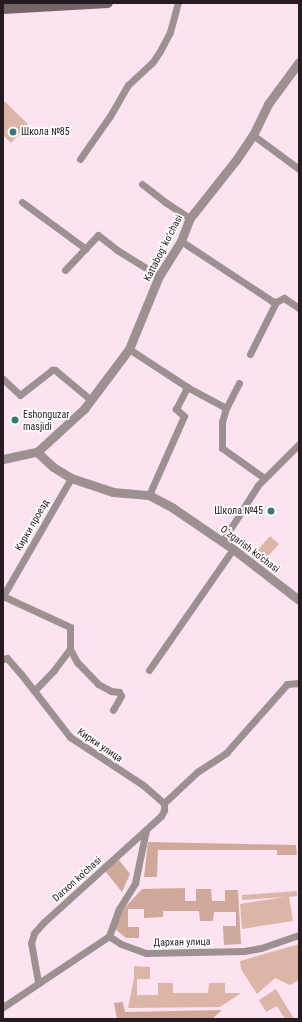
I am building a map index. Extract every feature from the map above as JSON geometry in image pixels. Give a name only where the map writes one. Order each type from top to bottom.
[{"type":"main road","points":[[3,9],[108,3]]},
{"type":"street","points":[[80,159],[110,116],[128,85],[152,63],[160,51],[170,32],[178,3]]},
{"type":"street","name":"Kattabogʻ koʻchasi","points":[[37,452],[84,409],[129,349],[159,276],[181,241],[190,218],[253,135],[268,104],[299,62]]},
{"type":"street","points":[[253,135],[299,169]]},
{"type":"street","points":[[142,184],[165,202],[190,218]]},
{"type":"street","points":[[22,202],[86,249]]},
{"type":"street","points":[[65,270],[98,235],[117,250],[159,276]]},
{"type":"street","points":[[181,241],[276,302]]},
{"type":"street","points":[[250,354],[276,302],[284,298],[299,308]]},
{"type":"street","points":[[129,349],[187,387],[226,408]]},
{"type":"street","points":[[3,379],[20,395],[52,370],[55,370],[90,400]]},
{"type":"street","points":[[239,383],[226,408],[222,422],[222,448],[264,478]]},
{"type":"street","points":[[149,495],[184,416],[176,409],[187,387]]},
{"type":"street","points":[[222,542],[258,485],[299,444]]},
{"type":"street","points":[[3,458],[37,452]]},
{"type":"street","name":"O‘zgarish ko‘chasi","points":[[37,452],[52,467],[71,478],[113,492],[149,495],[189,518],[234,549],[299,600]]},
{"type":"street","name":"Кирки проезд","points":[[70,649],[70,627],[3,596],[71,478]]},
{"type":"street","points":[[149,670],[234,549]]},
{"type":"street","points":[[34,691],[70,649],[77,662],[98,684],[111,691],[119,692],[121,696],[113,710]]},
{"type":"street","name":"Кирки улица","points":[[3,659],[7,658],[70,737],[143,785],[164,803]]},
{"type":"street","points":[[164,803],[196,772],[226,753],[287,684],[299,683]]},
{"type":"street","name":"Darxon ko'chasi","points":[[38,982],[31,944],[34,933],[44,922],[163,813],[164,803]]},
{"type":"street","points":[[3,1007],[38,982],[109,936],[120,909],[135,883],[146,830]]},
{"type":"street","name":"Дархан улица","points":[[109,936],[121,944],[146,953],[244,951],[261,948],[299,935]]},
{"type":"shaded area","points":[[3,100],[28,124],[11,143],[3,135]]},
{"type":"shaded area","points":[[270,536],[279,544],[263,562],[254,554]]},
{"type":"shaded area","points":[[148,842],[296,845],[297,855],[277,855],[277,850],[158,850],[157,877],[144,877]]},
{"type":"shaded area","points":[[119,860],[130,874],[122,892],[105,871]]},
{"type":"shaded area","points":[[185,888],[185,901],[196,901],[196,889],[211,889],[212,901],[225,901],[225,890],[238,890],[241,944],[224,945],[223,926],[236,926],[236,912],[214,912],[213,921],[200,921],[199,911],[163,911],[163,917],[144,918],[144,909],[128,909],[128,927],[139,927],[139,938],[126,938],[114,928],[116,917],[142,889]]},
{"type":"shaded area","points":[[297,891],[297,896],[289,897],[293,921],[242,929],[240,904],[285,897],[242,900],[242,895]]},
{"type":"shaded area","points":[[299,944],[299,980],[290,985],[275,978],[257,994],[241,969],[240,961]]},
{"type":"shaded area","points":[[134,966],[150,967],[150,979],[137,979],[137,995],[158,995],[158,983],[173,983],[173,993],[208,993],[209,983],[225,983],[225,993],[241,993],[220,1007],[128,1008],[134,978]]},
{"type":"shaded area","points":[[276,989],[294,1019],[285,1019],[277,1006],[266,1012],[259,1000]]},
{"type":"shaded area","points":[[123,1002],[125,1012],[221,1011],[212,1019],[117,1019],[114,1003]]},
{"type":"place","name":"Школа №85","points":[[13,132]]},
{"type":"place","name":"Eshonguzar masjidi","points":[[15,420]]},
{"type":"place","name":"Школа №45","points":[[271,511]]}]
